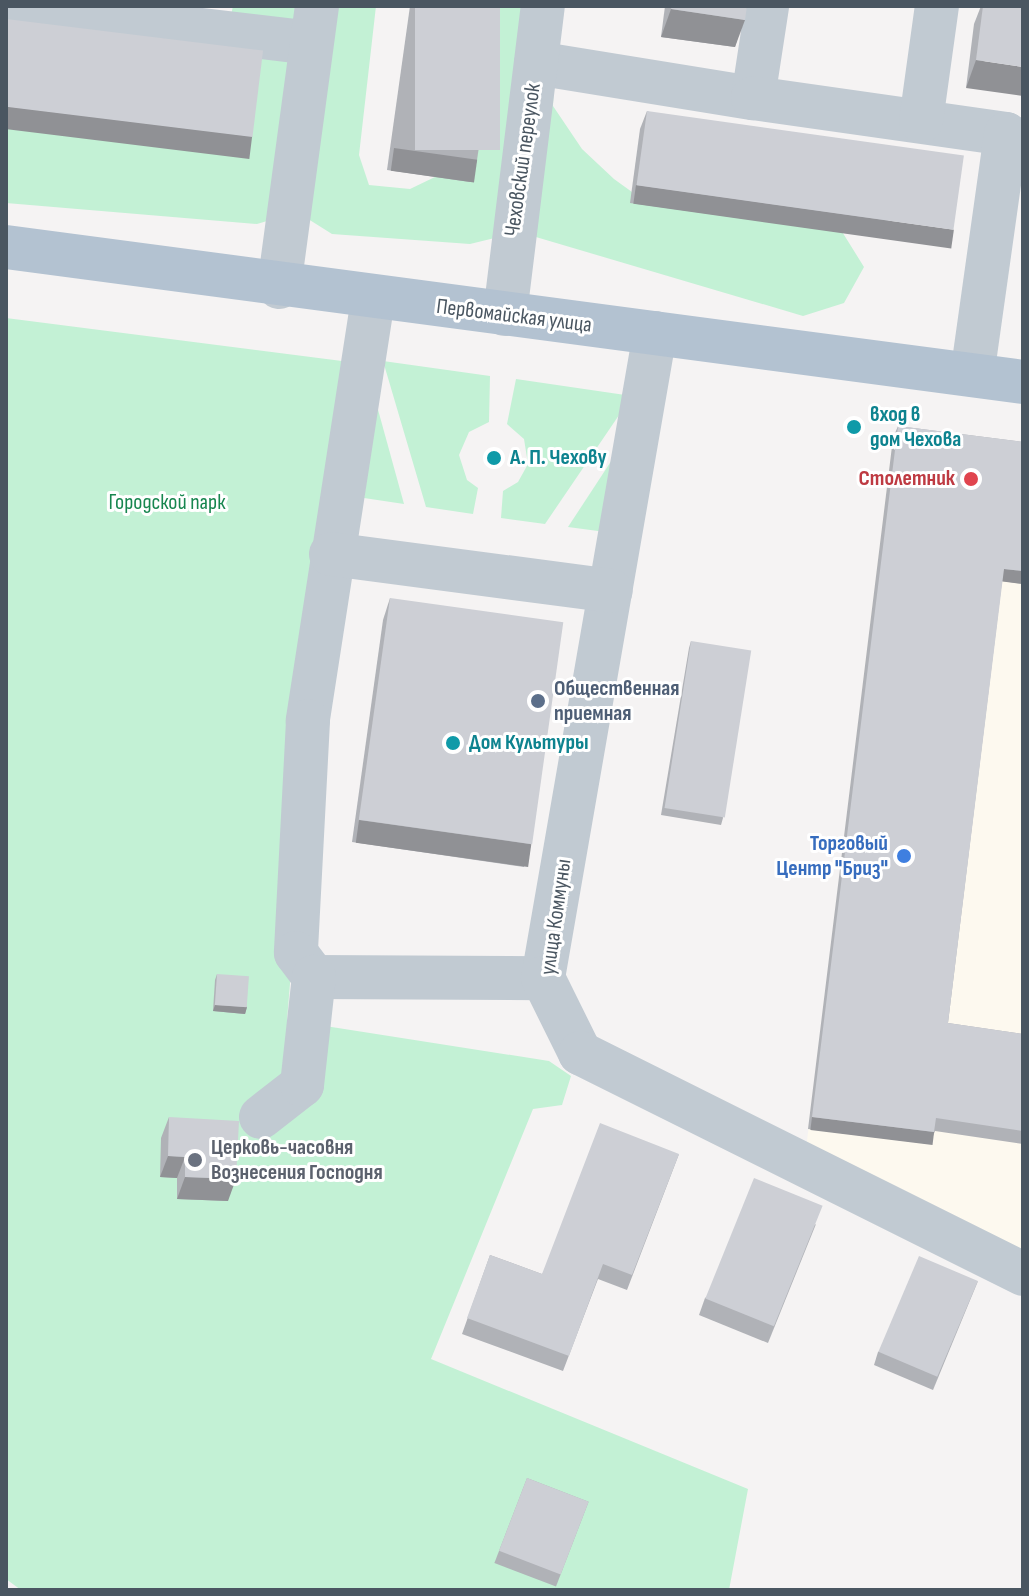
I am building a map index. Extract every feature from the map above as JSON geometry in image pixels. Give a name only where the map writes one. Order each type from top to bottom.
[{"type":"main road","name":"Первомайская улица","points":[[6,247],[279,287],[1023,382]]},
{"type":"street","name":"Чеховский переулок","points":[[505,314],[543,6]]},
{"type":"street","points":[[753,98],[767,6]]},
{"type":"street","points":[[921,121],[937,6]]},
{"type":"street","points":[[6,7],[314,24],[279,287]]},
{"type":"street","points":[[536,63],[1015,135],[972,375]]},
{"type":"street","points":[[261,1117],[302,1085],[314,977],[296,953],[308,721],[331,554],[373,299]]},
{"type":"street","name":"улица Коммуны","points":[[655,333],[543,978],[580,1053],[1023,1274]]},
{"type":"street","points":[[331,554],[611,591]]},
{"type":"street","points":[[314,977],[543,978]]},
{"type":"shaded area","name":"Торговый Центр \"Бриз\"","points":[[893,438],[1023,454],[1023,1266],[805,1157]]},
{"type":"green space","points":[[233,6],[376,6],[359,155],[369,185],[410,189],[464,163],[484,6],[557,6],[553,106],[582,149],[614,179],[632,192],[841,230],[864,267],[844,303],[803,316],[519,232],[470,244],[332,234],[297,212],[257,224],[6,203],[6,128],[221,61]]},
{"type":"green space","name":"Городской парк","points":[[6,318],[342,361],[287,1020],[549,1061],[571,1076],[562,1105],[533,1109],[431,1359],[748,1489],[729,1590],[21,1590],[6,1579]]},
{"type":"green space","points":[[383,361],[490,376],[489,422],[469,432],[459,455],[467,480],[478,488],[473,514],[426,507]]},
{"type":"green space","points":[[516,379],[632,396],[545,524],[501,518],[503,491],[518,482],[528,464],[524,439],[507,424]]},
{"type":"green space","points":[[377,406],[404,504],[364,498]]},
{"type":"green space","points":[[627,437],[613,533],[568,527]]},
{"type":"building","points":[[415,6],[500,6],[500,150],[415,150]]},
{"type":"building","points":[[672,6],[747,6],[745,20],[671,9]]},
{"type":"building","points":[[983,6],[1023,6],[1023,67],[976,60]]},
{"type":"building","points":[[6,19],[263,51],[252,137],[6,107]]},
{"type":"building","points":[[647,111],[964,156],[953,230],[637,185]]},
{"type":"building","name":"Торговый Центр \"Бриз\"","points":[[898,426],[1023,442],[1023,571],[1004,569],[948,1023],[1023,1034],[1023,1131],[936,1118],[934,1132],[812,1117]]},
{"type":"building","name":"Дом Культуры","points":[[390,598],[563,622],[532,844],[359,820]]},
{"type":"building","points":[[691,641],[751,651],[725,817],[665,808]]},
{"type":"building","points":[[217,974],[249,976],[247,1007],[215,1005]]},
{"type":"building","name":"Церковь-часовня Вознесения Господня","points":[[169,1117],[239,1121],[236,1179],[185,1177],[185,1157],[168,1156]]},
{"type":"building","points":[[600,1123],[679,1154],[632,1275],[603,1264],[569,1356],[467,1318],[490,1255],[542,1274]]},
{"type":"building","points":[[754,1178],[823,1206],[774,1326],[705,1299]]},
{"type":"building","points":[[919,1256],[978,1281],[937,1377],[878,1352]]},
{"type":"building","points":[[527,1478],[589,1502],[561,1574],[499,1551]]},
{"type":"place","name":"вход в дом Чехова","points":[[854,427]]},
{"type":"place","name":"А. П. Чехову","points":[[494,458]]},
{"type":"place","name":"Столетник","points":[[971,479]]},
{"type":"place","name":"Общественная приемная","points":[[538,701]]},
{"type":"place","name":"Дом Культуры","points":[[453,743]]},
{"type":"place","name":"Торговый Центр \"Бриз\"","points":[[904,856]]},
{"type":"place","name":"Церковь-часовня Вознесения Господня","points":[[195,1160]]}]
